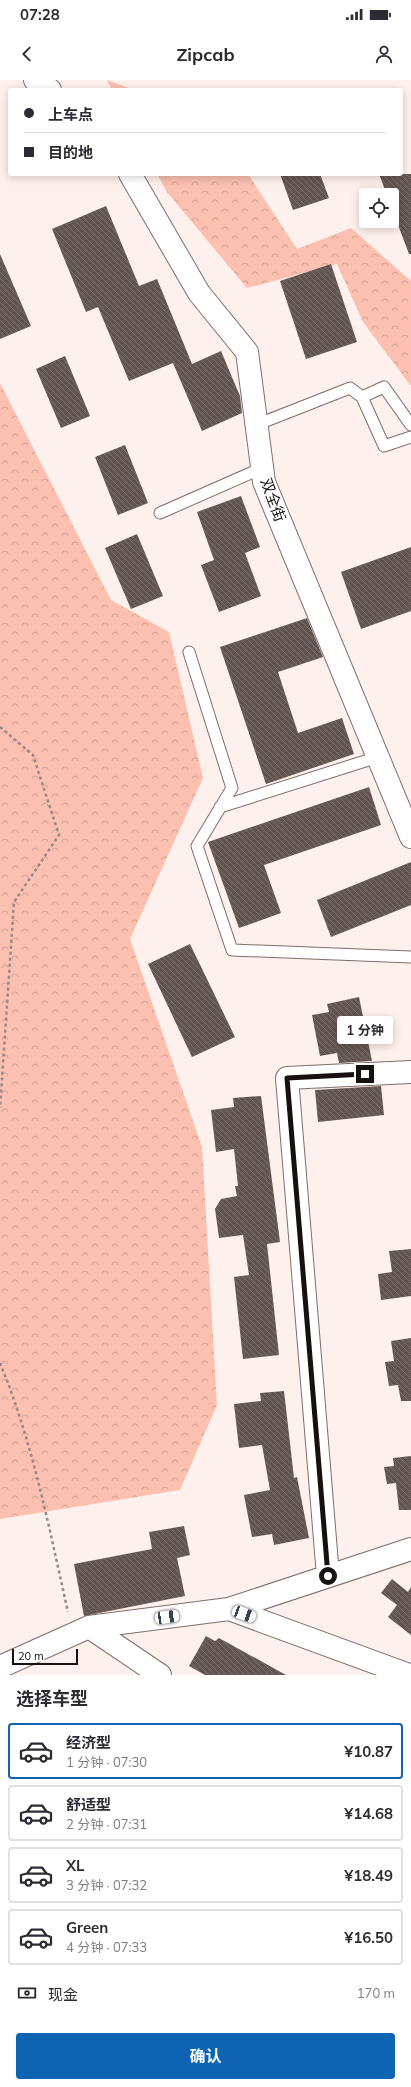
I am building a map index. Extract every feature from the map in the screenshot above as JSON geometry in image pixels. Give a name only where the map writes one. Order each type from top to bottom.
[{"type":"street","points":[[35,80],[47,88]]},
{"type":"street","name":"双全街","points":[[131,176],[199,293],[247,352],[264,482],[411,837]]},
{"type":"street","points":[[328,1576],[287,1078],[411,1072]]},
{"type":"street","points":[[0,1667],[81,1631],[230,1609],[411,1549]]},
{"type":"street","points":[[230,1609],[409,1675]]},
{"type":"street","points":[[81,1631],[160,1675]]},
{"type":"lane","points":[[362,397],[384,387],[411,425]]},
{"type":"lane","points":[[256,425],[350,388],[362,397],[384,446],[411,437]]},
{"type":"lane","points":[[160,513],[262,468]]},
{"type":"lane","points":[[189,652],[232,788],[197,846],[232,950],[411,957]]},
{"type":"lane","points":[[220,807],[378,757]]},
{"type":"path","points":[[0,726],[32,755],[58,835],[14,902],[0,1108]]},
{"type":"path","points":[[0,1363],[12,1393],[38,1478],[81,1631]]},
{"type":"green space","points":[[107,80],[129,88],[111,88]]},
{"type":"green space","points":[[158,176],[249,176],[297,249],[351,228],[411,281],[411,386],[363,322],[337,264],[247,288],[167,192]]},
{"type":"green space","points":[[0,383],[111,600],[169,632],[203,778],[130,939],[202,1147],[217,1405],[180,1490],[0,1519]]},
{"type":"building","points":[[403,174],[411,174],[411,254],[409,254],[399,228],[399,188],[384,188],[380,176],[403,176]]},
{"type":"building","points":[[281,176],[321,176],[329,198],[293,210]]},
{"type":"building","points":[[106,206],[139,286],[157,279],[192,364],[221,351],[240,396],[242,413],[202,431],[173,363],[129,381],[98,307],[86,312],[52,229]]},
{"type":"building","points":[[0,254],[31,326],[0,339]]},
{"type":"building","points":[[331,264],[357,342],[306,359],[280,281]]},
{"type":"building","points":[[65,356],[90,416],[61,428],[36,369]]},
{"type":"building","points":[[125,445],[148,503],[118,515],[95,457]]},
{"type":"building","points":[[241,496],[260,547],[245,553],[261,596],[219,612],[201,565],[214,560],[197,512]]},
{"type":"building","points":[[137,534],[163,596],[131,609],[105,548]]},
{"type":"building","points":[[411,547],[411,611],[361,629],[341,572]]},
{"type":"building","points":[[307,618],[323,657],[278,672],[298,733],[342,718],[354,754],[266,784],[220,647]]},
{"type":"building","points":[[369,787],[381,825],[264,865],[281,913],[239,928],[208,842]]},
{"type":"building","points":[[411,862],[411,905],[331,937],[317,900]]},
{"type":"building","points":[[190,944],[235,1037],[192,1057],[148,964]]},
{"type":"building","points":[[359,997],[372,1061],[339,1063],[337,1053],[320,1056],[312,1015],[329,1012],[327,1004]]},
{"type":"building","points":[[381,1086],[384,1115],[318,1122],[315,1090]]},
{"type":"building","points":[[261,1096],[280,1242],[267,1244],[279,1355],[243,1359],[234,1277],[249,1275],[243,1235],[219,1238],[215,1209],[221,1199],[237,1196],[235,1186],[238,1186],[234,1149],[216,1152],[211,1110],[234,1107],[233,1098]]},
{"type":"building","points":[[411,1249],[411,1296],[381,1300],[378,1274],[392,1272],[389,1251]]},
{"type":"building","points":[[411,1338],[411,1401],[401,1401],[398,1385],[389,1386],[385,1362],[394,1361],[391,1341]]},
{"type":"building","points":[[284,1391],[294,1478],[297,1477],[309,1538],[274,1545],[272,1534],[252,1537],[244,1495],[270,1490],[262,1445],[239,1448],[234,1404],[261,1401],[260,1393]]},
{"type":"building","points":[[411,1456],[411,1510],[399,1510],[396,1483],[387,1484],[384,1467],[394,1466],[393,1458]]},
{"type":"building","points":[[184,1526],[190,1555],[177,1558],[185,1596],[84,1616],[74,1564],[152,1549],[149,1532]]},
{"type":"building","points":[[392,1579],[408,1592],[411,1587],[411,1635],[388,1617],[397,1605],[381,1593]]},
{"type":"building","points":[[206,1636],[215,1641],[219,1638],[286,1675],[205,1675],[189,1666]]},
{"type":"route","points":[[328,1576],[287,1078],[365,1074]]}]
